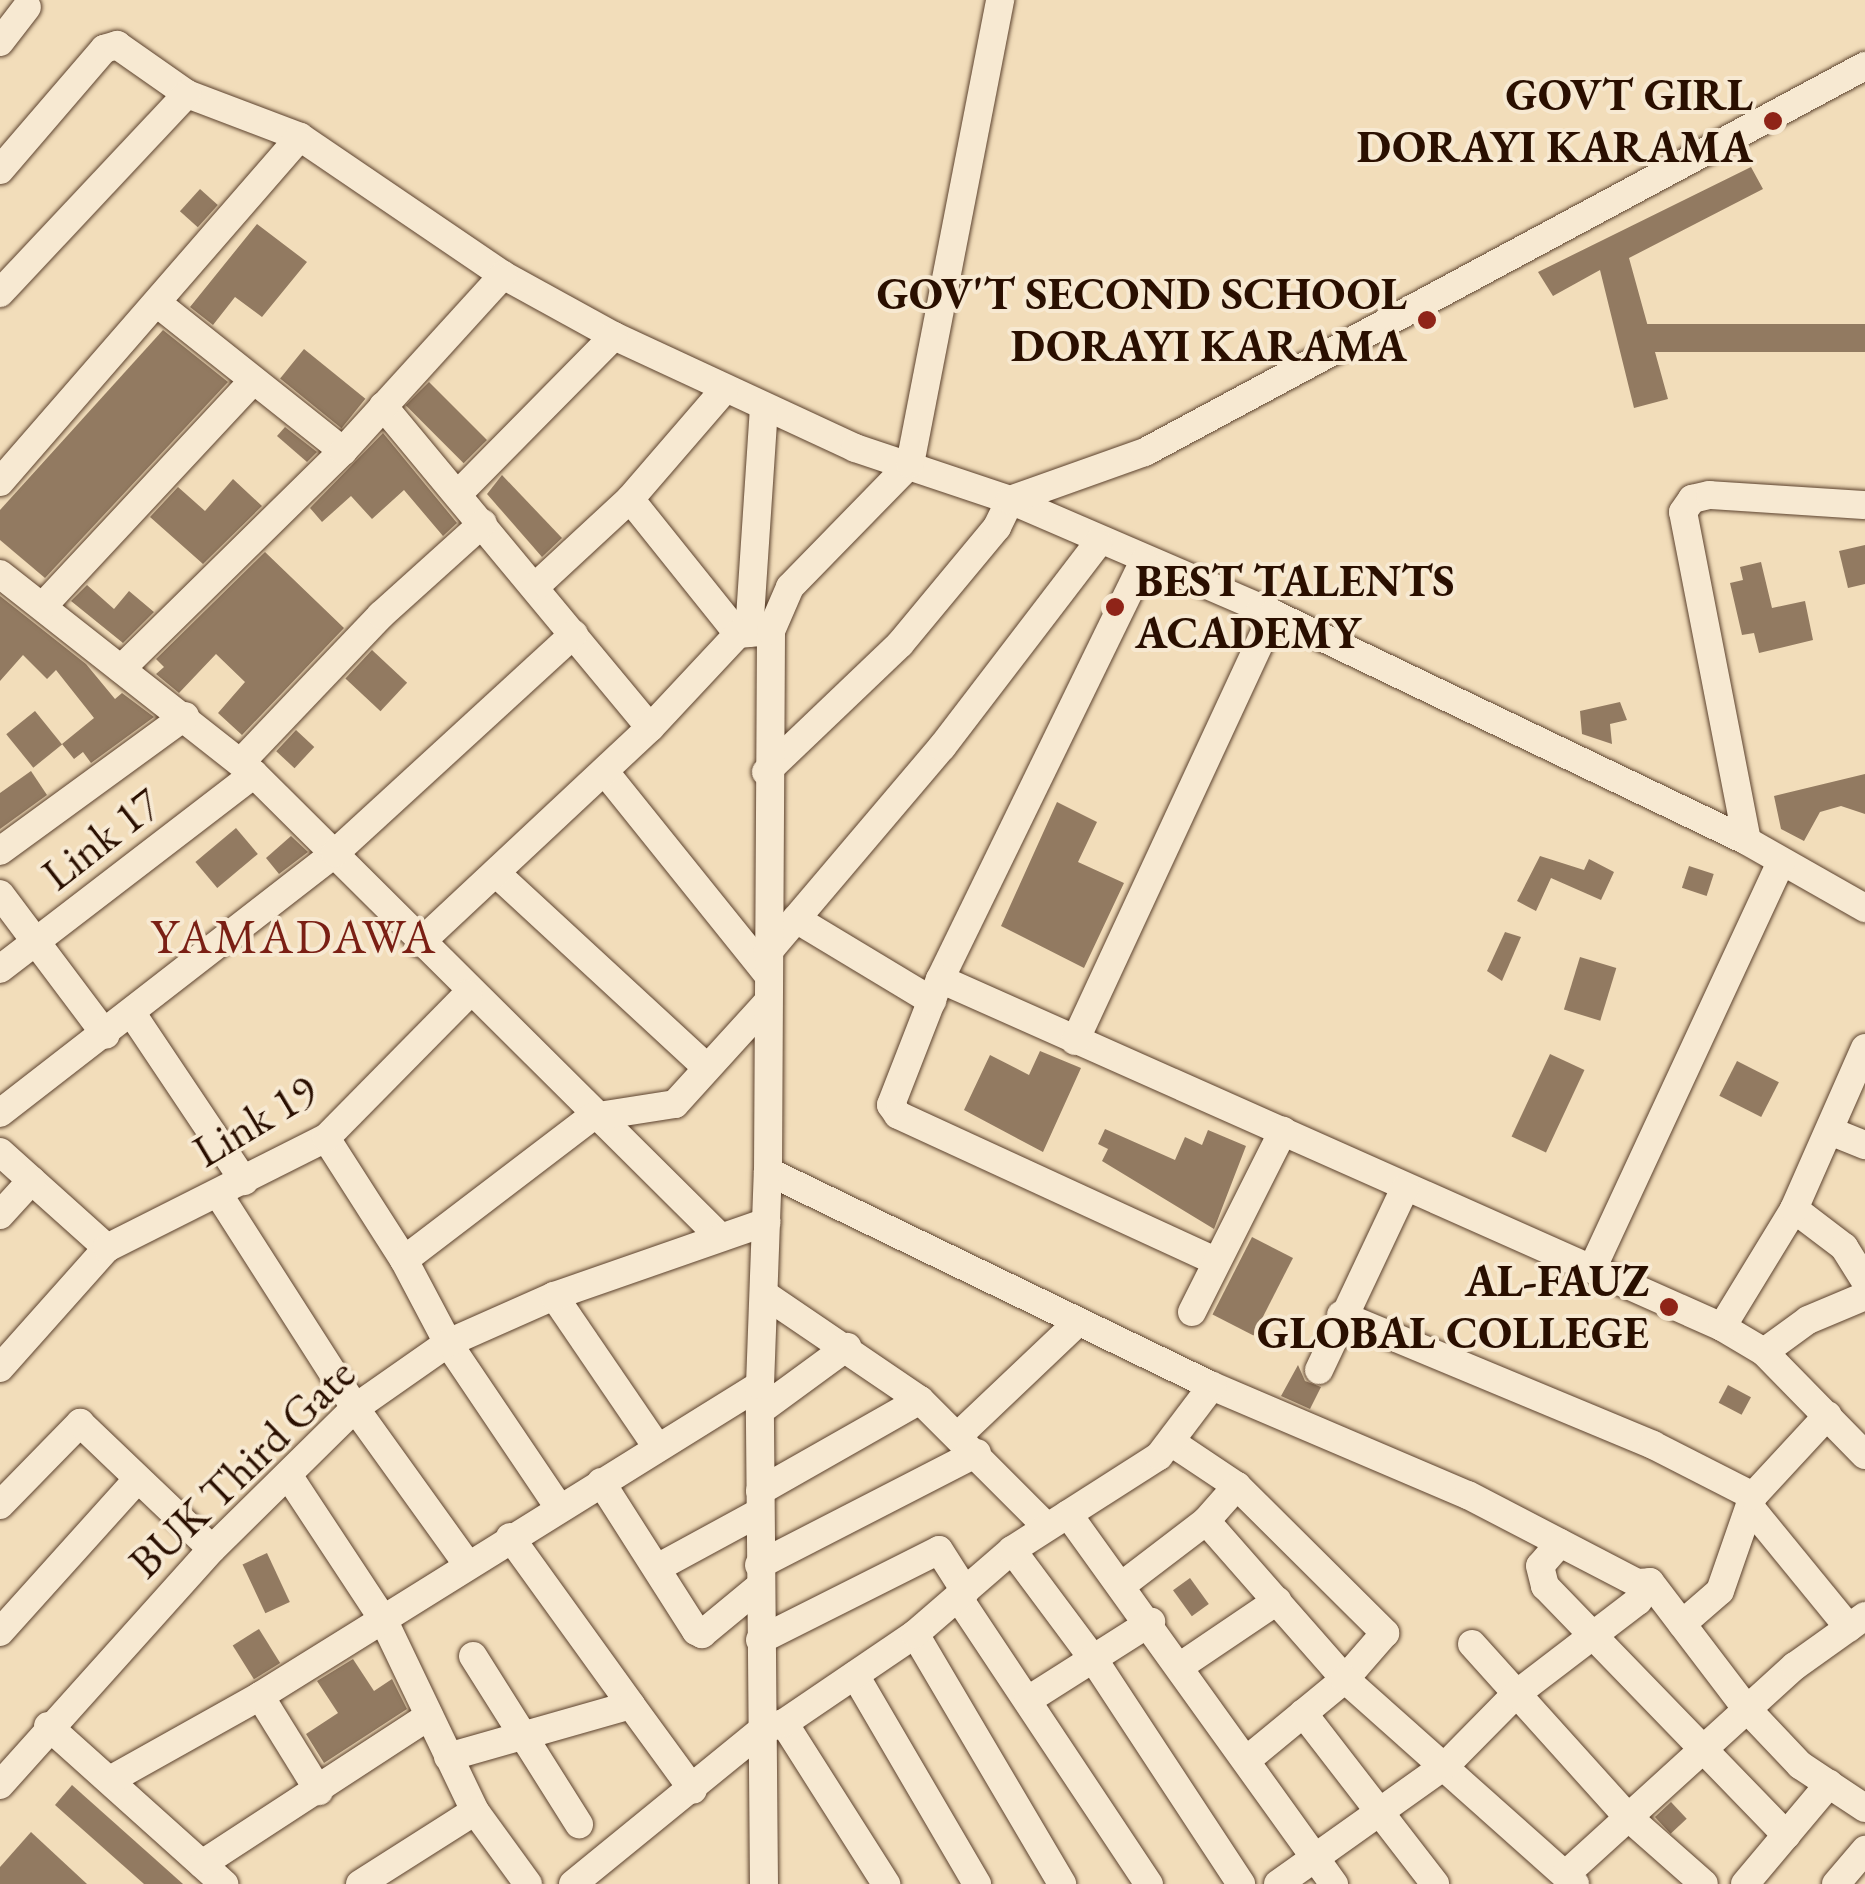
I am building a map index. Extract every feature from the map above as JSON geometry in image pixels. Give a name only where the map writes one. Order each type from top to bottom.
[{"type":"street","points":[[420,943],[752,633],[790,587],[910,464],[1000,0]]},
{"type":"street","points":[[0,42],[28,7]]},
{"type":"street","points":[[0,170],[104,49],[118,45],[187,94],[300,137],[503,275],[614,336],[764,408],[1010,500],[1098,543],[1273,614],[1747,841],[1865,908]]},
{"type":"street","points":[[766,772],[900,644],[997,527],[1010,500],[1146,452],[1865,66]]},
{"type":"street","points":[[0,293],[187,94]]},
{"type":"street","points":[[0,482],[300,137]]},
{"type":"street","points":[[121,669],[342,451],[503,275]]},
{"type":"street","points":[[156,303],[342,451]]},
{"type":"street","points":[[460,492],[614,336]]},
{"type":"street","points":[[42,606],[253,382]]},
{"type":"street","points":[[536,586],[630,500],[724,390]]},
{"type":"street","points":[[383,406],[460,492],[650,728]]},
{"type":"street","points":[[764,408],[752,633],[766,772],[768,963],[768,1171],[759,1576],[760,1640],[773,1726],[764,1884]]},
{"type":"street","points":[[1747,841],[1683,512],[1692,499],[1710,495],[1865,505]]},
{"type":"street","points":[[630,500],[752,633]]},
{"type":"street","name":"Link 17","points":[[0,969],[247,768],[382,615],[484,523]]},
{"type":"street","points":[[768,963],[796,920],[942,747],[1098,543]]},
{"type":"street","points":[[1144,561],[936,990],[892,1111],[1216,1261]]},
{"type":"street","points":[[0,574],[247,768],[592,1117],[720,1237]]},
{"type":"street","points":[[1074,1041],[1273,614]]},
{"type":"street","points":[[0,1113],[133,1015],[335,853],[574,634]]},
{"type":"street","points":[[0,851],[185,716]]},
{"type":"street","points":[[605,772],[768,963]]},
{"type":"street","points":[[1593,1267],[1781,862]]},
{"type":"street","points":[[497,874],[706,1068]]},
{"type":"street","points":[[0,894],[34,945],[106,1035]]},
{"type":"street","points":[[796,920],[936,990],[1074,1041],[1722,1327],[1764,1352],[1865,1455]]},
{"type":"street","name":"Link 19","points":[[107,1248],[326,1138],[468,994]]},
{"type":"street","points":[[404,1260],[592,1117],[675,1104],[767,1003]]},
{"type":"street","points":[[133,1015],[355,1408],[468,1564]]},
{"type":"street","points":[[1722,1327],[1794,1209],[1865,1048]]},
{"type":"street","points":[[1192,1312],[1283,1131]]},
{"type":"street","points":[[1830,1131],[1865,1145]]},
{"type":"street","points":[[326,1138],[404,1260],[448,1343],[558,1506]]},
{"type":"street","points":[[0,1152],[107,1248],[0,1368]]},
{"type":"street","points":[[768,1171],[1076,1324],[1468,1495],[1637,1583],[1650,1582]]},
{"type":"street","points":[[0,1215],[32,1180]]},
{"type":"street","points":[[1319,1370],[1341,1315],[1405,1188]]},
{"type":"street","points":[[1794,1209],[1844,1248],[1865,1280]]},
{"type":"street","name":"BUK Third Gate","points":[[0,1786],[48,1726],[212,1549],[355,1408],[448,1343],[554,1296],[766,1222]]},
{"type":"street","points":[[764,1294],[920,1400],[1057,1520],[1152,1622],[1334,1884]]},
{"type":"street","points":[[554,1296],[658,1447]]},
{"type":"street","points":[[1764,1352],[1808,1320],[1865,1296]]},
{"type":"street","points":[[1206,1521],[1345,1679],[1447,1764],[1570,1879],[1628,1817],[1746,1708],[1857,1622],[1752,1502],[1654,1445],[1341,1315]]},
{"type":"street","points":[[601,1482],[702,1634],[759,1576],[968,1444],[1076,1324]]},
{"type":"street","points":[[110,1780],[260,1696],[558,1506],[658,1447],[760,1398],[848,1348]]},
{"type":"street","points":[[574,1884],[773,1726],[914,1634],[1012,1550],[1127,1480],[1171,1442],[1212,1386]]},
{"type":"street","points":[[657,1568],[920,1400]]},
{"type":"street","points":[[1682,1624],[1720,1591],[1752,1502],[1828,1415]]},
{"type":"street","points":[[0,1506],[80,1423],[212,1549]]},
{"type":"street","points":[[1171,1442],[1237,1486],[1385,1633],[1345,1679],[1248,1759]]},
{"type":"street","points":[[288,1475],[384,1619],[475,1810],[528,1884]]},
{"type":"street","points":[[0,1632],[137,1480]]},
{"type":"street","points":[[1120,1586],[1206,1521],[1237,1486]]},
{"type":"street","points":[[510,1537],[693,1790]]},
{"type":"street","points":[[1560,1543],[1538,1576],[1699,1752],[1786,1835]]},
{"type":"street","points":[[760,1640],[940,1550],[961,1594],[1149,1884]]},
{"type":"street","points":[[1012,1550],[1094,1660],[1240,1884]]},
{"type":"street","points":[[1650,1582],[1746,1708],[1800,1765],[1865,1808]]},
{"type":"street","points":[[1278,1884],[1380,1817],[1447,1764],[1515,1695],[1638,1601],[1650,1582]]},
{"type":"street","points":[[1182,1665],[1277,1602]]},
{"type":"street","points":[[1028,1700],[1152,1622]]},
{"type":"street","points":[[914,1634],[1062,1884]]},
{"type":"street","points":[[1472,1644],[1628,1817],[1704,1884]]},
{"type":"street","points":[[472,1656],[580,1824]]},
{"type":"street","points":[[855,1674],[977,1884]]},
{"type":"street","points":[[260,1696],[319,1790]]},
{"type":"street","points":[[448,1757],[631,1704]]},
{"type":"street","points":[[1303,1713],[1435,1884]]},
{"type":"street","points":[[202,1864],[429,1716]]},
{"type":"street","points":[[48,1726],[224,1884]]},
{"type":"street","points":[[773,1726],[886,1884]]},
{"type":"street","points":[[1745,1884],[1829,1784]]},
{"type":"street","points":[[360,1884],[475,1810]]},
{"type":"street","points":[[1836,1884],[1865,1850]]},
{"type":"building","points":[[1751,167],[1763,189],[1629,258],[1668,399],[1634,408],[1600,270],[1553,296],[1538,272]]},
{"type":"building","points":[[200,189],[218,205],[198,227],[180,211]]},
{"type":"building","points":[[257,224],[307,262],[262,317],[235,297],[213,325],[190,307]]},
{"type":"building","points":[[1647,324],[1865,324],[1865,352],[1647,352]]},
{"type":"building","points":[[163,330],[228,382],[45,578],[0,540],[0,510]]},
{"type":"building","points":[[304,349],[365,399],[341,428],[280,379]]},
{"type":"building","points":[[429,382],[487,440],[464,463],[406,405]]},
{"type":"building","points":[[285,427],[317,452],[307,462],[277,436]]},
{"type":"building","points":[[383,433],[457,523],[443,536],[404,490],[372,519],[351,496],[322,522],[310,508]]},
{"type":"building","points":[[502,475],[562,538],[542,557],[487,494]]},
{"type":"building","points":[[233,479],[262,506],[203,564],[150,517],[178,487],[205,511]]},
{"type":"building","points":[[1865,545],[1865,584],[1848,588],[1839,551]]},
{"type":"building","points":[[265,552],[344,628],[242,735],[218,713],[245,682],[216,654],[179,693],[156,674],[164,667],[156,659]]},
{"type":"building","points":[[1761,562],[1772,608],[1805,601],[1813,640],[1759,653],[1754,633],[1742,635],[1730,583],[1743,580],[1740,567]]},
{"type":"building","points":[[87,585],[114,609],[129,591],[154,612],[123,643],[71,601]]},
{"type":"building","points":[[0,596],[86,664],[115,699],[122,693],[154,717],[91,763],[83,752],[74,759],[62,744],[94,718],[56,670],[47,679],[23,655],[0,681]]},
{"type":"building","points":[[372,650],[407,683],[381,711],[345,679]]},
{"type":"building","points":[[1620,702],[1627,720],[1610,724],[1612,744],[1582,734],[1580,711]]},
{"type":"building","points":[[35,711],[62,744],[33,768],[6,734]]},
{"type":"building","points":[[296,730],[314,747],[295,768],[276,751]]},
{"type":"building","points":[[31,771],[47,795],[0,829],[0,793]]},
{"type":"building","points":[[1865,774],[1865,814],[1841,806],[1820,812],[1804,841],[1781,829],[1774,796]]},
{"type":"building","points":[[1057,802],[1097,822],[1078,862],[1124,883],[1084,968],[1001,926]]},
{"type":"building","points":[[236,828],[258,854],[217,888],[195,862]]},
{"type":"building","points":[[291,836],[308,852],[279,874],[266,858]]},
{"type":"building","points":[[1540,856],[1584,870],[1589,859],[1614,872],[1601,900],[1551,878],[1536,911],[1517,901]]},
{"type":"building","points":[[1689,866],[1714,874],[1707,896],[1682,888]]},
{"type":"building","points":[[1505,932],[1521,937],[1502,981],[1487,971]]},
{"type":"building","points":[[1580,957],[1616,968],[1600,1021],[1564,1010]]},
{"type":"building","points":[[1040,1051],[1081,1068],[1043,1152],[964,1110],[990,1055],[1029,1075]]},
{"type":"building","points":[[1550,1054],[1584,1070],[1546,1153],[1512,1136]]},
{"type":"building","points":[[1737,1061],[1779,1082],[1761,1117],[1719,1096]]},
{"type":"building","points":[[1105,1129],[1175,1160],[1185,1137],[1202,1145],[1208,1130],[1246,1146],[1214,1229],[1102,1161],[1108,1149],[1098,1144]]},
{"type":"building","points":[[1252,1237],[1293,1258],[1253,1335],[1213,1315]]},
{"type":"building","points":[[1298,1365],[1305,1381],[1321,1387],[1310,1409],[1281,1396]]},
{"type":"building","points":[[1728,1385],[1751,1397],[1742,1415],[1719,1403]]},
{"type":"building","points":[[267,1553],[290,1602],[265,1613],[243,1564]]},
{"type":"building","points":[[1190,1578],[1209,1604],[1192,1616],[1173,1590]]},
{"type":"building","points":[[259,1629],[280,1663],[254,1679],[233,1645]]},
{"type":"building","points":[[353,1659],[374,1691],[392,1679],[407,1709],[324,1763],[306,1734],[338,1713],[317,1681]]},
{"type":"building","points":[[72,1785],[183,1884],[144,1884],[55,1805]]},
{"type":"building","points":[[1671,1802],[1687,1819],[1671,1834],[1655,1817]]},
{"type":"building","points":[[31,1832],[87,1884],[0,1884],[0,1867]]},
{"type":"place","name":"GOVT GIRL DORAYI KARAMA","points":[[1773,121]]},
{"type":"place","name":"GOV'T SECOND SCHOOL DORAYI KARAMA","points":[[1427,320]]},
{"type":"place","name":"BEST TALENTS ACADEMY","points":[[1115,607]]},
{"type":"place","name":"AL-FAUZ GLOBAL COLLEGE","points":[[1669,1307]]},
{"type":"district","name":"YAMADAWA","points":[[294,937]]}]
